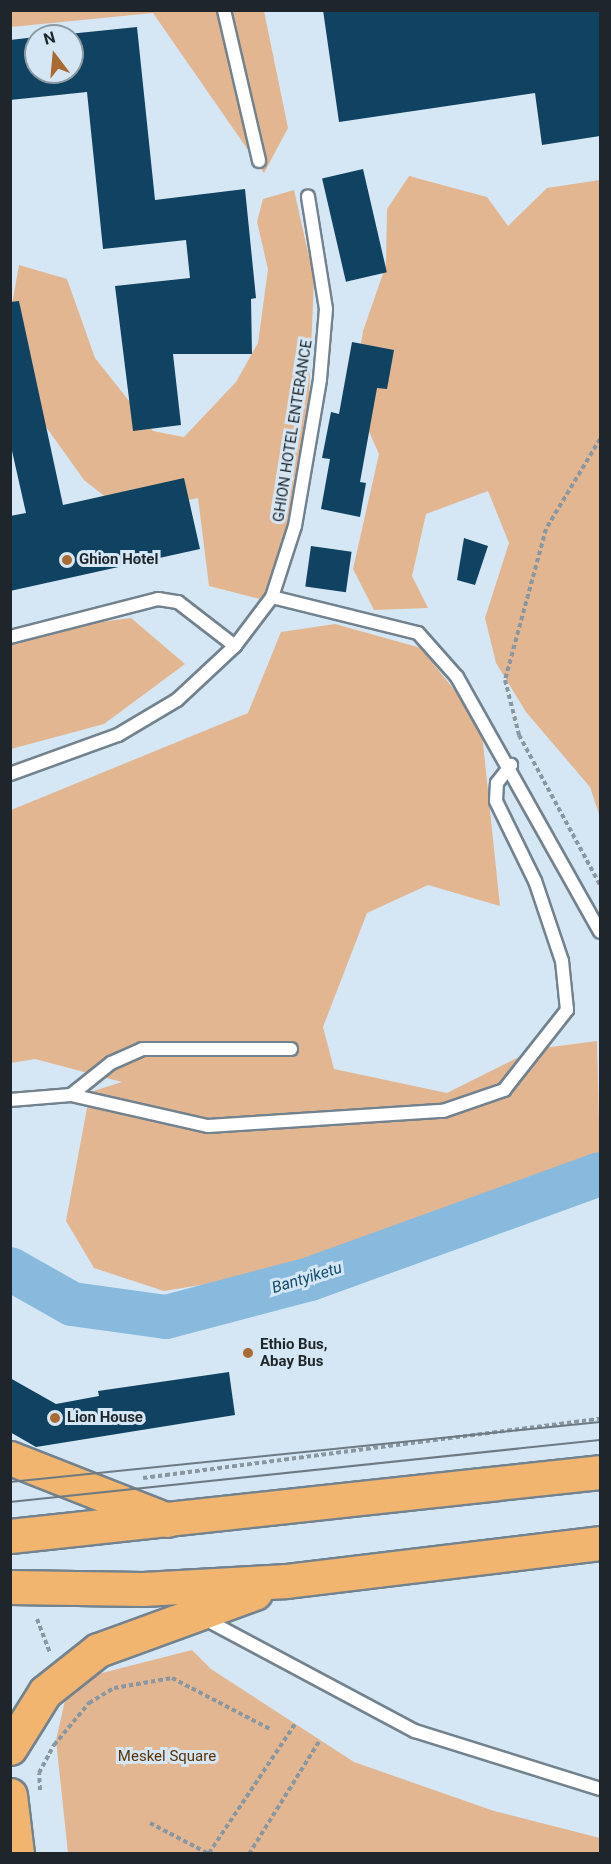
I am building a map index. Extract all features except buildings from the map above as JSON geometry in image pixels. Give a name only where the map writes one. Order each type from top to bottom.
[{"type":"main road","points":[[10,1458],[168,1520]]},
{"type":"main road","points":[[10,1536],[600,1472]]},
{"type":"main road","points":[[10,1587],[143,1589],[287,1581],[600,1543]]},
{"type":"main road","points":[[10,1748],[29,1712],[69,1670],[98,1650],[194,1613],[287,1581]]},
{"type":"main road","points":[[17,1854],[25,1796]]},
{"type":"lane","points":[[224,10],[259,161]]},
{"type":"lane","name":"GHION HOTEL ENTERANCE","points":[[10,774],[118,735],[177,700],[236,646],[272,597],[295,526],[321,367],[326,309],[308,196]]},
{"type":"lane","points":[[272,597],[418,633],[457,677],[511,765],[600,932]]},
{"type":"lane","points":[[10,638],[158,599],[178,603],[236,646]]},
{"type":"lane","points":[[10,1100],[71,1095],[208,1126],[443,1111],[504,1090],[567,1010],[562,961],[545,911],[496,801],[497,783],[511,765]]},
{"type":"lane","points":[[71,1095],[111,1063],[142,1049],[291,1049]]},
{"type":"lane","points":[[194,1613],[415,1731],[600,1789]]},
{"type":"path","points":[[600,439],[546,529],[505,680],[519,735],[600,885]]},
{"type":"path","points":[[139,1478],[600,1419]]},
{"type":"path","points":[[37,1619],[52,1658]]},
{"type":"path","points":[[25,1796],[54,1745],[89,1702],[114,1688],[172,1678],[270,1729]]},
{"type":"path","points":[[150,1823],[209,1853],[295,1724]]},
{"type":"path","points":[[249,1854],[320,1740]]},
{"type":"green space","points":[[10,11],[264,11],[288,128],[264,173],[153,13],[11,27]]},
{"type":"green space","points":[[409,176],[487,197],[508,226],[547,188],[600,180],[600,817],[590,787],[526,712],[496,663],[485,618],[509,543],[488,491],[426,514],[412,576],[428,608],[374,610],[353,569],[379,454],[353,396],[363,331],[386,265],[387,209]]},
{"type":"green space","points":[[294,190],[314,279],[307,445],[291,523],[264,600],[209,586],[198,498],[127,514],[84,480],[34,410],[11,310],[19,265],[67,279],[95,358],[153,431],[184,437],[236,382],[258,343],[268,269],[257,222],[263,199]]},
{"type":"green space","points":[[131,618],[185,664],[104,724],[11,749],[11,633]]},
{"type":"green space","points":[[335,624],[421,648],[481,724],[500,906],[428,885],[367,913],[323,1027],[334,1069],[447,1093],[535,1049],[597,1041],[600,1163],[478,1224],[268,1274],[164,1291],[94,1268],[66,1221],[90,1092],[122,1082],[35,1059],[11,1063],[11,810],[248,713],[281,632]]},
{"type":"green space","name":"Meskel Square","points":[[192,1650],[211,1669],[354,1762],[494,1811],[600,1838],[600,1853],[68,1853],[56,1740],[65,1700],[98,1674]]},
{"type":"waterway","name":"Bantyiketu","points":[[10,1269],[72,1304],[166,1317],[310,1279],[600,1174]]},
{"type":"tram line","points":[[10,1482],[600,1422]]},
{"type":"tram line","points":[[10,1502],[600,1440]]},
{"type":"place","name":"Ghion Hotel","points":[[67,560]]},
{"type":"place","name":"Ethio Bus, Abay Bus","points":[[248,1353]]},
{"type":"place","name":"Lion House","points":[[55,1418]]}]
